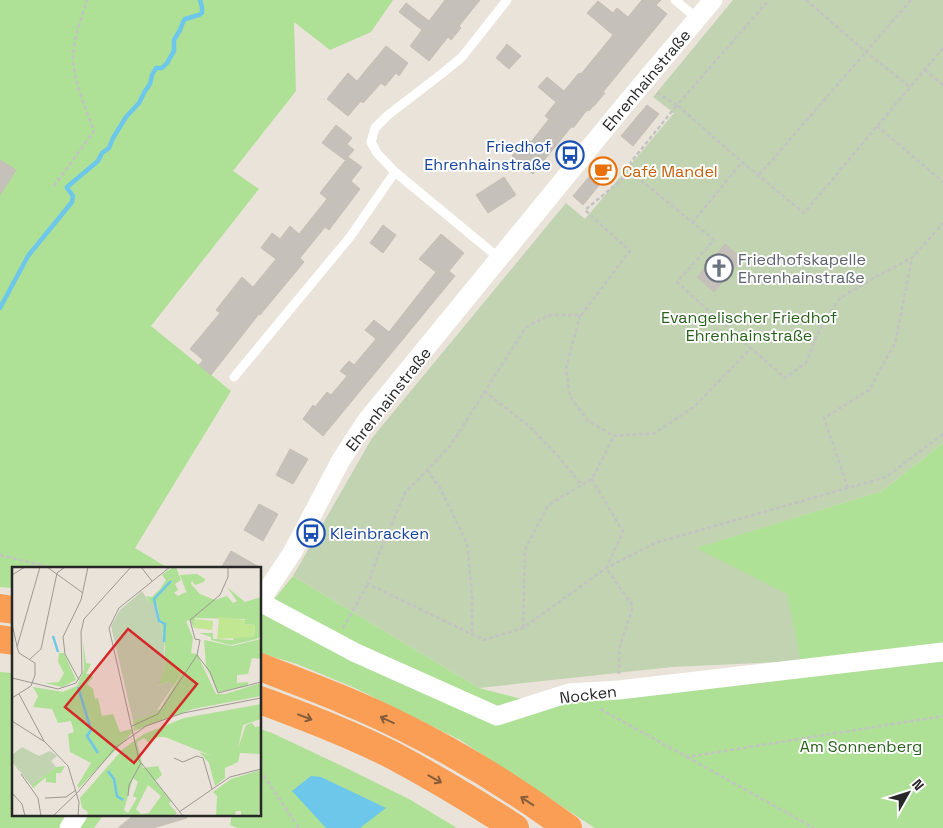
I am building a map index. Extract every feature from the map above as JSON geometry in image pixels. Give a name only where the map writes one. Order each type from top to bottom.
[{"type":"highway","points":[[261,667],[342,699],[404,728],[473,765],[568,828]]},
{"type":"highway","points":[[261,700],[331,727],[392,756],[461,793],[515,828]]},
{"type":"street","name":"Ehrenhainstraße","points":[[261,600],[292,553],[341,460],[367,420],[713,0]]},
{"type":"street","name":"Nocken","points":[[261,602],[356,653],[497,716],[570,692],[619,690],[943,652]]},
{"type":"street","points":[[69,828],[77,816]]},
{"type":"lane","points":[[499,258],[395,172],[377,153],[371,142],[375,128],[462,56],[507,0]]},
{"type":"lane","name":"Ehrenhainstraße","points":[[674,0],[698,19]]},
{"type":"lane","points":[[234,377],[350,237],[395,172]]},
{"type":"path","points":[[54,186],[94,131],[75,75],[73,55],[77,33],[87,0]]},
{"type":"path","points":[[751,348],[694,406],[655,433],[614,436],[587,420],[570,396],[566,369],[580,314],[630,251],[586,210],[631,172],[631,162],[677,105],[769,0]]},
{"type":"path","points":[[806,0],[910,87]]},
{"type":"path","points":[[759,175],[911,0]]},
{"type":"path","points":[[642,84],[677,105],[804,213],[943,48]]},
{"type":"path","points":[[925,70],[943,85]]},
{"type":"path","points":[[877,126],[943,182]]},
{"type":"path","points":[[692,223],[742,162]]},
{"type":"path","points":[[631,172],[714,240],[677,282],[785,378],[806,363],[818,330],[840,298],[874,277],[912,258],[943,223]]},
{"type":"path","points":[[848,488],[824,418],[869,390],[896,343],[912,258]]},
{"type":"path","points":[[335,642],[368,584],[405,493],[450,446],[526,327],[550,315],[580,314]]},
{"type":"path","points":[[484,392],[530,427],[557,454],[582,485]]},
{"type":"path","points":[[368,584],[484,640],[523,628],[606,568],[655,543],[886,476],[943,434]]},
{"type":"path","points":[[523,628],[525,550],[548,505],[592,479],[614,436]]},
{"type":"path","points":[[427,470],[440,488],[467,543],[472,596],[472,634]]},
{"type":"path","points":[[592,479],[623,532],[606,568]]},
{"type":"path","points":[[0,555],[48,567]]},
{"type":"path","points":[[606,568],[633,606],[618,650],[619,690]]},
{"type":"path","points":[[570,692],[814,828]]},
{"type":"path","points":[[687,756],[943,716]]},
{"type":"path","points":[[261,771],[299,828]]},
{"type":"green space","points":[[0,0],[393,0],[371,32],[330,50],[294,22],[296,91],[233,171],[259,189],[151,326],[231,391],[135,548],[166,567],[12,567],[12,588],[0,587]]},
{"type":"green space","name":"Evangelischer Friedhof Ehrenhainstraße","points":[[733,0],[943,0],[943,443],[882,491],[696,548],[787,594],[801,661],[672,667],[479,688],[293,576],[372,438],[566,203],[585,219],[674,113],[653,97]]},
{"type":"green space","points":[[943,443],[943,647],[801,661],[695,548],[882,491]]},
{"type":"green space","name":"Am Sonnenberg","points":[[293,576],[479,688],[549,706],[548,703],[943,656],[943,828],[595,828],[460,740],[355,688],[297,664],[261,653],[261,616]]},
{"type":"green space","points":[[0,672],[12,673],[12,816],[103,816],[94,828],[0,828]]},
{"type":"green space","points":[[261,729],[409,799],[457,828],[238,828],[230,825],[232,816],[261,816]]},
{"type":"water","points":[[311,776],[321,777],[386,808],[360,828],[326,828],[292,791]]},
{"type":"building","points":[[445,0],[480,0],[459,26],[461,28],[451,40],[448,37],[429,61],[410,46],[422,30],[399,12],[406,3],[429,21]]},
{"type":"building","points":[[642,0],[661,0],[656,5],[667,14],[603,92],[605,93],[589,111],[587,110],[573,128],[572,126],[533,174],[512,156],[528,139],[531,142],[549,119],[545,116],[556,102],[538,87],[547,77],[564,91],[579,73],[581,74],[613,35],[587,13],[598,1],[613,13],[617,8],[628,17]]},
{"type":"building","points":[[507,44],[521,56],[509,69],[496,58]]},
{"type":"building","points":[[386,46],[408,63],[399,76],[396,73],[385,86],[381,83],[348,116],[327,99],[348,73],[357,81]]},
{"type":"building","points":[[647,105],[659,114],[633,146],[621,136]]},
{"type":"building","points":[[336,125],[352,138],[347,144],[354,150],[345,160],[322,143]]},
{"type":"building","points":[[348,157],[362,167],[351,181],[360,189],[329,230],[325,227],[300,258],[304,262],[259,314],[211,375],[199,365],[203,360],[190,349],[220,313],[216,310],[242,277],[253,287],[276,259],[261,248],[272,233],[280,239],[290,226],[299,234],[327,199],[320,193]]},
{"type":"building","points":[[604,159],[614,167],[583,205],[573,196]]},
{"type":"building","points":[[0,160],[16,170],[0,195]]},
{"type":"building","points":[[504,177],[516,195],[488,213],[476,195]]},
{"type":"building","points":[[383,225],[396,235],[383,253],[370,243]]},
{"type":"building","points":[[441,234],[464,253],[449,271],[455,276],[323,436],[303,419],[313,405],[315,407],[327,392],[331,395],[347,376],[340,371],[349,361],[354,365],[376,339],[365,330],[374,320],[389,332],[436,272],[419,259]]},
{"type":"building","name":"Friedhofskapelle Ehrenhainstraße","points":[[725,244],[742,259],[714,292],[697,277]]},
{"type":"building","points":[[290,449],[308,459],[293,484],[276,475]]},
{"type":"building","points":[[259,504],[278,514],[263,541],[244,530]]},
{"type":"building","points":[[231,551],[259,567],[222,567]]},
{"type":"building","points":[[133,816],[187,816],[187,818],[153,828],[118,828]]},
{"type":"waterway","points":[[0,308],[28,256],[72,202],[73,196],[67,187],[98,161],[102,153],[109,148],[126,117],[139,103],[150,84],[156,68],[162,68],[167,63],[174,51],[174,40],[185,19],[202,13],[200,0]]},
{"type":"place","name":"Friedhof Ehrenhainstraße","points":[[570,155]]},
{"type":"place","name":"Café Mandel","points":[[603,171]]},
{"type":"place","name":"Friedhofskapelle Ehrenhainstraße","points":[[719,268]]},
{"type":"place","name":"Kleinbracken","points":[[311,533]]}]
